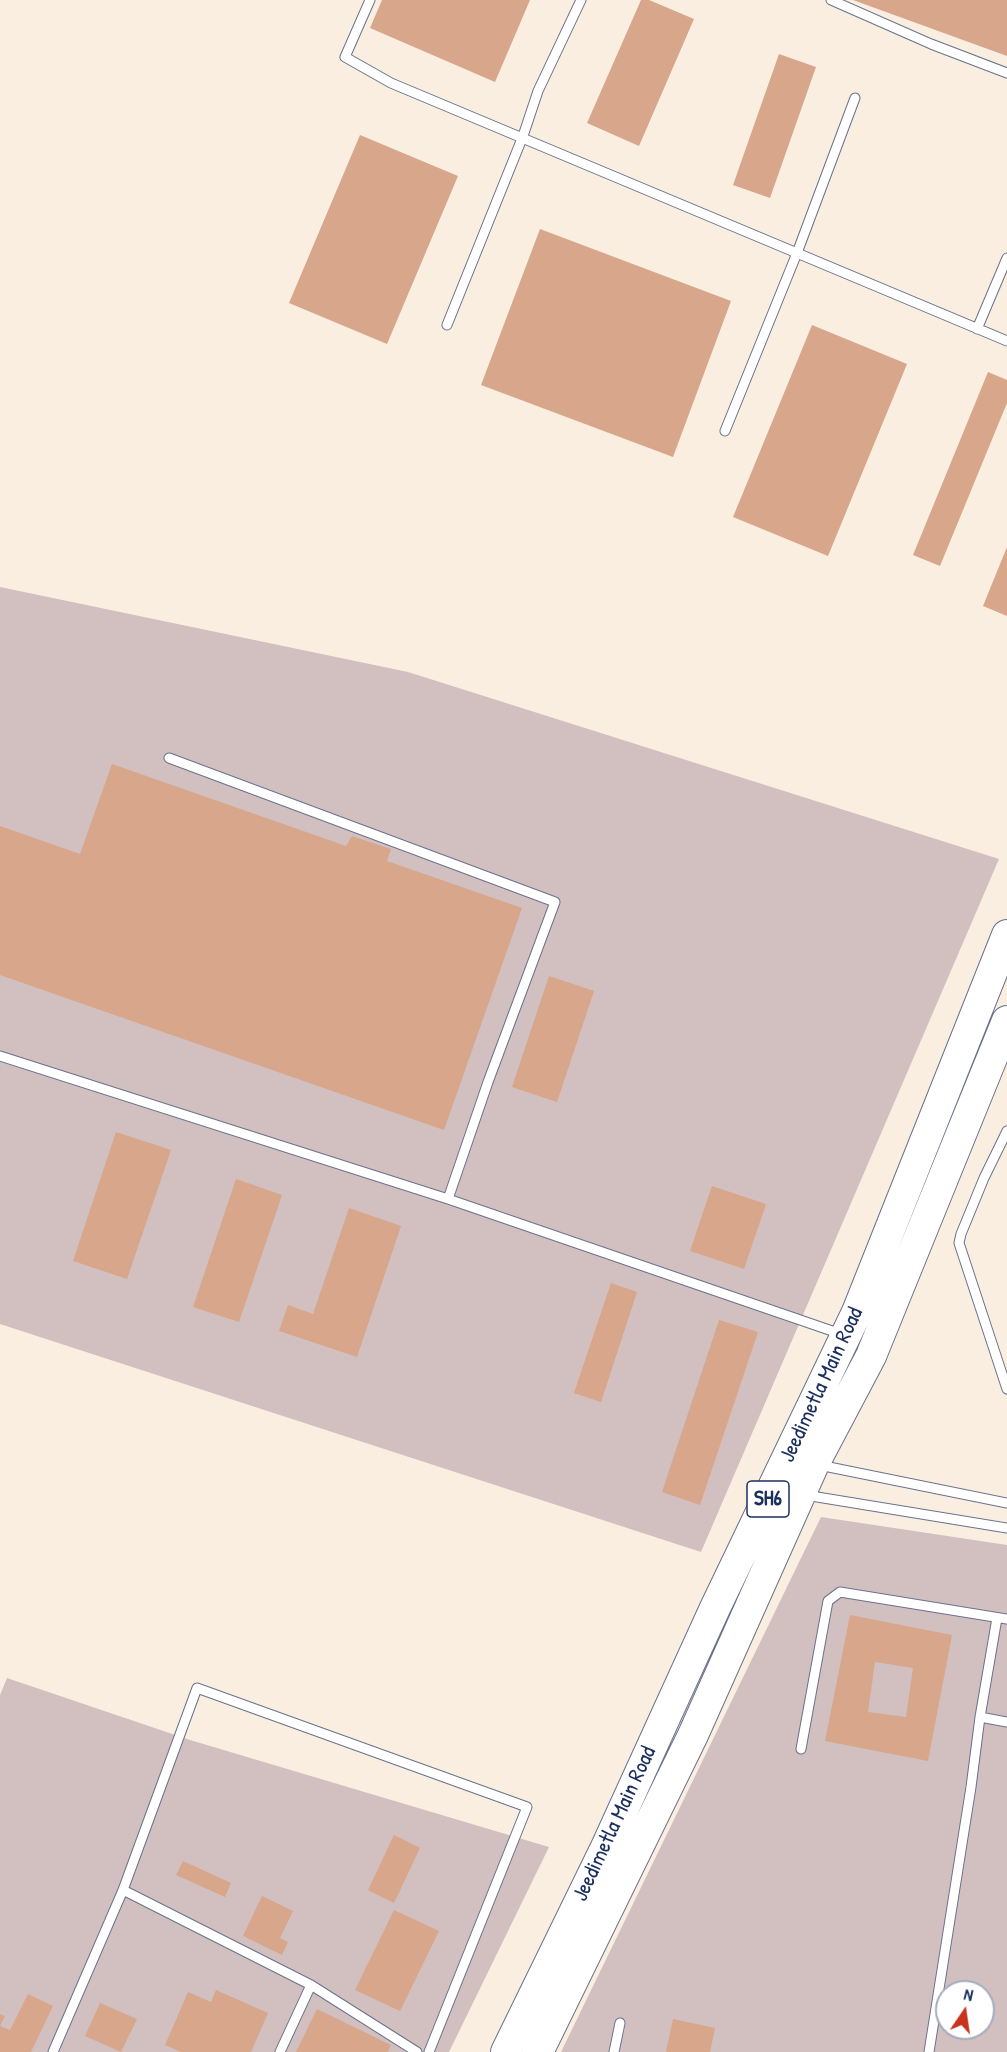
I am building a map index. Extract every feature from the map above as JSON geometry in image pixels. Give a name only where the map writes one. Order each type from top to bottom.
[{"type":"main road","name":"Jeedimetla Main Road","points":[[538,2052],[715,1608],[846,1335],[1007,935]]},
{"type":"main road","name":"Jeedimetla Main Road","points":[[506,2052],[611,1870],[693,1735],[814,1464],[871,1356],[1007,1021]]},
{"type":"lane","points":[[370,0],[345,57],[391,83],[523,136],[1007,341]]},
{"type":"lane","points":[[447,325],[523,136],[538,91],[580,0]]},
{"type":"lane","points":[[831,0],[931,44],[1007,73]]},
{"type":"lane","points":[[725,431],[797,253],[855,99]]},
{"type":"lane","points":[[977,329],[1007,258]]},
{"type":"lane","points":[[168,758],[555,902],[488,1082],[448,1199]]},
{"type":"lane","points":[[0,1056],[448,1199],[846,1335]]},
{"type":"lane","points":[[1007,1131],[980,1187],[959,1243],[1007,1389]]},
{"type":"lane","points":[[814,1464],[1007,1503]]},
{"type":"lane","points":[[800,1494],[1007,1528]]},
{"type":"lane","points":[[801,1749],[828,1600],[840,1592],[1002,1618],[980,1718],[929,2052]]},
{"type":"lane","points":[[53,2052],[123,1890],[197,1688],[527,1807],[429,2052]]},
{"type":"lane","points":[[980,1718],[1007,1722]]},
{"type":"lane","points":[[123,1890],[311,1985],[417,2052]]},
{"type":"lane","points":[[280,2052],[311,1985]]},
{"type":"lane","points":[[614,2052],[620,2022]]},
{"type":"shaded area","points":[[0,587],[408,672],[999,859],[701,1552],[0,1324]]},
{"type":"shaded area","points":[[821,1517],[1007,1545],[1007,2052],[561,2052]]},
{"type":"shaded area","points":[[7,1678],[190,1740],[549,1847],[449,2052],[0,2052],[0,1695]]},
{"type":"building","points":[[382,0],[530,0],[495,82],[370,28]]},
{"type":"building","points":[[641,0],[649,0],[694,19],[639,146],[587,123]]},
{"type":"building","points":[[853,0],[1007,0],[1007,56]]},
{"type":"building","points":[[779,54],[816,67],[770,198],[733,185]]},
{"type":"building","points":[[360,135],[458,176],[387,344],[289,303]]},
{"type":"building","points":[[540,229],[731,301],[673,457],[481,385]]},
{"type":"building","points":[[812,325],[907,364],[828,556],[733,517]]},
{"type":"building","points":[[988,372],[1007,380],[1007,403],[940,566],[913,555]]},
{"type":"building","points":[[1007,547],[1007,616],[983,606]]},
{"type":"building","points":[[112,764],[346,846],[352,836],[391,849],[387,861],[522,908],[444,1130],[0,975],[0,826],[80,854]]},
{"type":"building","points":[[549,976],[594,991],[557,1102],[512,1087]]},
{"type":"building","points":[[116,1132],[171,1150],[127,1279],[73,1261]]},
{"type":"building","points":[[236,1179],[282,1195],[239,1322],[193,1307]]},
{"type":"building","points":[[712,1186],[766,1204],[744,1269],[690,1251]]},
{"type":"building","points":[[349,1208],[401,1226],[357,1357],[279,1331],[288,1305],[313,1314]]},
{"type":"building","points":[[611,1283],[637,1292],[601,1402],[574,1393]]},
{"type":"building","points":[[719,1320],[758,1332],[700,1505],[662,1492]]},
{"type":"building","points":[[850,1615],[952,1635],[928,1761],[825,1741]],"holes":[[[875,1662],[913,1668],[906,1717],[868,1712]]]},
{"type":"building","points":[[394,1835],[420,1848],[394,1903],[368,1890]]},
{"type":"building","points":[[183,1861],[231,1883],[225,1897],[176,1875]]},
{"type":"building","points":[[262,1896],[293,1911],[280,1938],[288,1942],[282,1955],[243,1936]]},
{"type":"building","points":[[394,1910],[439,1931],[400,2011],[355,1990]]},
{"type":"building","points":[[216,1990],[268,2013],[251,2052],[181,2052],[165,2045],[188,1992],[211,2002]]},
{"type":"building","points":[[28,1994],[53,2006],[31,2052],[0,2052],[0,2026],[10,2030]]},
{"type":"building","points":[[100,2003],[137,2019],[121,2052],[85,2036]]},
{"type":"building","points":[[317,2009],[391,2045],[388,2052],[296,2052]]},
{"type":"building","points":[[0,2014],[5,2016],[0,2026]]},
{"type":"building","points":[[673,2019],[715,2028],[710,2052],[666,2052]]}]
